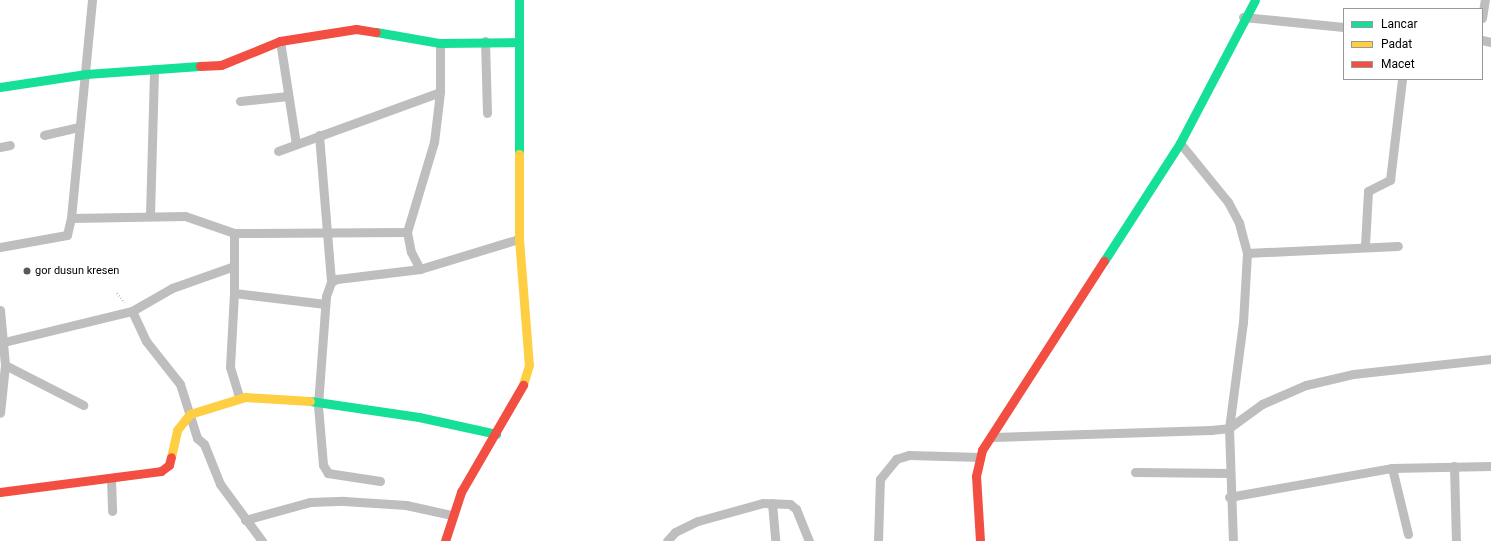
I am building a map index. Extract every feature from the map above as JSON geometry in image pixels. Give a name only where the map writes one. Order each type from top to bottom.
[{"type":"street","points":[[0,247],[67,234],[71,218],[78,127],[86,74],[92,0]]},
{"type":"street","points":[[445,541],[451,514],[496,434],[522,392],[529,366],[519,240],[519,0]]},
{"type":"street","points":[[980,541],[976,476],[980,457],[1180,143],[1243,17],[1255,0]]},
{"type":"street","points":[[1483,12],[1485,0]]},
{"type":"street","points":[[1243,17],[1343,27]]},
{"type":"street","points":[[0,87],[86,74],[221,65],[280,41],[356,29],[440,43],[485,41],[519,42]]},
{"type":"street","points":[[280,41],[296,144]]},
{"type":"street","points":[[485,41],[487,113]]},
{"type":"street","points":[[420,269],[411,252],[407,232],[428,167],[440,92],[440,43]]},
{"type":"street","points":[[150,215],[154,69]]},
{"type":"street","points":[[1365,245],[1368,192],[1390,181],[1402,80]]},
{"type":"street","points":[[278,151],[440,92]]},
{"type":"street","points":[[240,101],[288,96]]},
{"type":"street","points":[[44,135],[78,127]]},
{"type":"street","points":[[319,135],[324,232],[331,282],[325,304],[318,405],[325,470],[380,481]]},
{"type":"street","points":[[1180,143],[1226,198],[1239,223],[1247,253],[1246,290],[1229,428],[1229,497],[1233,541]]},
{"type":"street","points":[[0,147],[10,145]]},
{"type":"street","points":[[71,218],[150,215],[184,216],[234,233],[407,232]]},
{"type":"street","points":[[234,233],[234,293],[230,367],[239,398]]},
{"type":"street","points":[[331,282],[342,278],[420,269],[519,240]]},
{"type":"street","points":[[1247,253],[1365,245],[1398,246]]},
{"type":"street","points":[[4,342],[132,311],[172,288],[234,266]]},
{"type":"street","points":[[234,293],[325,304]]},
{"type":"street","points":[[0,310],[5,365],[0,413]]},
{"type":"street","points":[[132,311],[146,341],[180,384],[196,435],[208,452],[220,484],[244,520],[262,541]]},
{"type":"street","points":[[992,437],[1191,433],[1229,428],[1262,404],[1306,385],[1353,374],[1491,359]]},
{"type":"street","points":[[5,365],[83,405]]},
{"type":"street","points":[[0,492],[151,474],[167,468],[177,430],[190,414],[239,398],[270,396],[318,405],[419,417],[496,434]]},
{"type":"street","points":[[878,541],[880,479],[896,459],[909,455],[980,457]]},
{"type":"street","points":[[1454,466],[1456,541]]},
{"type":"street","points":[[1229,497],[1392,468],[1491,466]]},
{"type":"street","points":[[1392,468],[1408,534]]},
{"type":"street","points":[[1135,472],[1229,473]]},
{"type":"street","points":[[110,479],[112,511]]},
{"type":"street","points":[[244,520],[310,502],[344,501],[406,505],[451,514]]},
{"type":"street","points":[[772,503],[775,541]]},
{"type":"street","points":[[667,541],[680,529],[725,511],[772,503],[796,509],[809,541]]},
{"type":"traffic: fast","points":[[519,0],[519,154]]},
{"type":"traffic: fast","points":[[1104,261],[1180,143],[1255,0]]},
{"type":"traffic: fast","points":[[376,32],[440,43],[519,42]]},
{"type":"traffic: fast","points":[[0,87],[86,74],[200,66]]},
{"type":"traffic: fast","points":[[310,401],[419,417],[496,434]]},
{"type":"traffic: slow","points":[[519,154],[519,239],[529,365],[523,385]]},
{"type":"traffic: slow","points":[[171,457],[177,430],[190,414],[245,397],[310,401]]},
{"type":"traffic: jam","points":[[200,66],[221,65],[280,41],[356,29],[376,32]]},
{"type":"traffic: jam","points":[[980,541],[976,476],[982,450],[1104,261]]},
{"type":"traffic: jam","points":[[445,541],[461,492],[523,385]]},
{"type":"traffic: jam","points":[[0,492],[161,471],[169,465],[171,457]]},
{"type":"place","name":"gor dusun kresen","points":[[27,271]]}]
